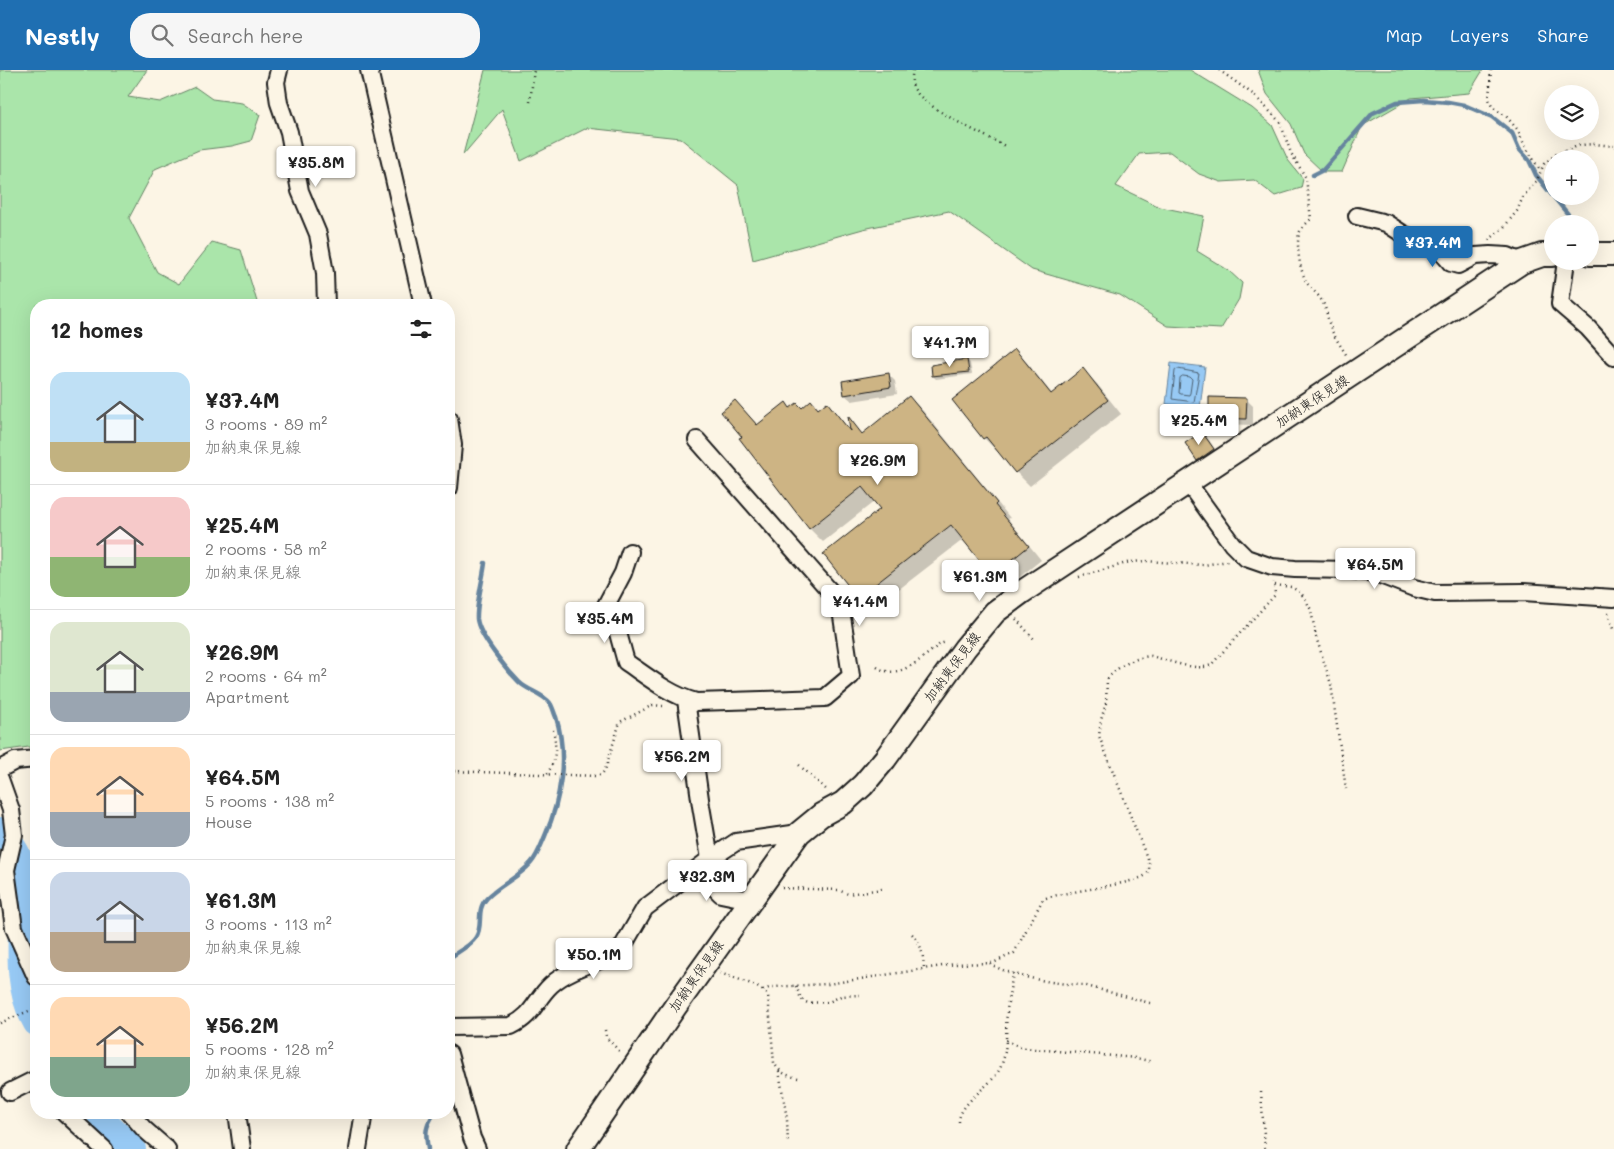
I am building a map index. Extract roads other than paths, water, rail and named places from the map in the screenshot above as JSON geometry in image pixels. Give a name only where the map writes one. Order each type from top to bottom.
[{"type":"main road","points":[[1599,254],[1614,254]]},
{"type":"main road","name":"加納東保見線","points":[[578,1149],[705,963],[799,833],[820,816],[843,803],[863,785],[885,759],[965,648],[996,612],[1050,573],[1522,262],[1544,255]]},
{"type":"street","points":[[279,70],[276,82],[279,103],[289,132],[300,190],[318,234],[325,272],[326,299]]},
{"type":"street","points":[[370,70],[422,299]]},
{"type":"street","points":[[1357,216],[1386,223],[1403,234],[1439,249],[1451,263],[1458,265],[1475,256],[1508,256],[1522,262]]},
{"type":"street","points":[[1564,270],[1559,299],[1560,304],[1588,328],[1614,357]]},
{"type":"street","points":[[687,706],[696,702],[825,698],[851,676],[841,610],[837,598],[697,440]]},
{"type":"street","points":[[1188,483],[1232,544],[1246,558],[1272,567],[1295,570],[1352,570],[1375,573],[1414,588],[1435,593],[1523,592],[1608,598]]},
{"type":"street","points":[[630,552],[623,573],[604,609],[618,633],[626,662],[668,690],[687,706],[715,888],[721,894],[750,900]]},
{"type":"street","points":[[0,769],[15,761],[30,760]]},
{"type":"street","points":[[0,779],[11,810],[14,835],[5,864],[14,928],[30,964]]},
{"type":"street","points":[[455,1027],[511,1026],[518,1023],[526,1018],[550,986],[558,979],[620,951],[645,908],[710,859],[736,842],[799,833]]},
{"type":"street","points":[[455,1076],[472,1138],[477,1149]]},
{"type":"street","points":[[10,1092],[30,1082]]},
{"type":"street","points":[[72,1119],[104,1149]]},
{"type":"street","points":[[135,1119],[167,1149]]},
{"type":"street","points":[[238,1119],[242,1149]]},
{"type":"street","points":[[358,1149],[363,1119]]},
{"type":"water","points":[[1171,363],[1205,367],[1200,408],[1166,404]]},
{"type":"waterway","points":[[1313,175],[1323,170],[1373,113],[1397,102],[1424,100],[1464,105],[1492,117],[1512,133],[1519,149],[1529,160],[1536,175],[1544,185]]},
{"type":"waterway","points":[[1560,205],[1569,215]]},
{"type":"waterway","points":[[455,954],[476,937],[481,907],[487,898],[521,873],[536,857],[551,822],[559,793],[561,777],[562,747],[560,732],[551,705],[547,700],[514,677],[494,652],[479,626],[477,619],[478,606],[485,563]]},
{"type":"waterway","points":[[0,830],[16,852],[21,867],[23,886],[20,950],[22,981],[30,1011]]},
{"type":"waterway","points":[[103,1119],[133,1149]]},
{"type":"waterway","points":[[428,1149],[426,1138],[431,1119]]}]
